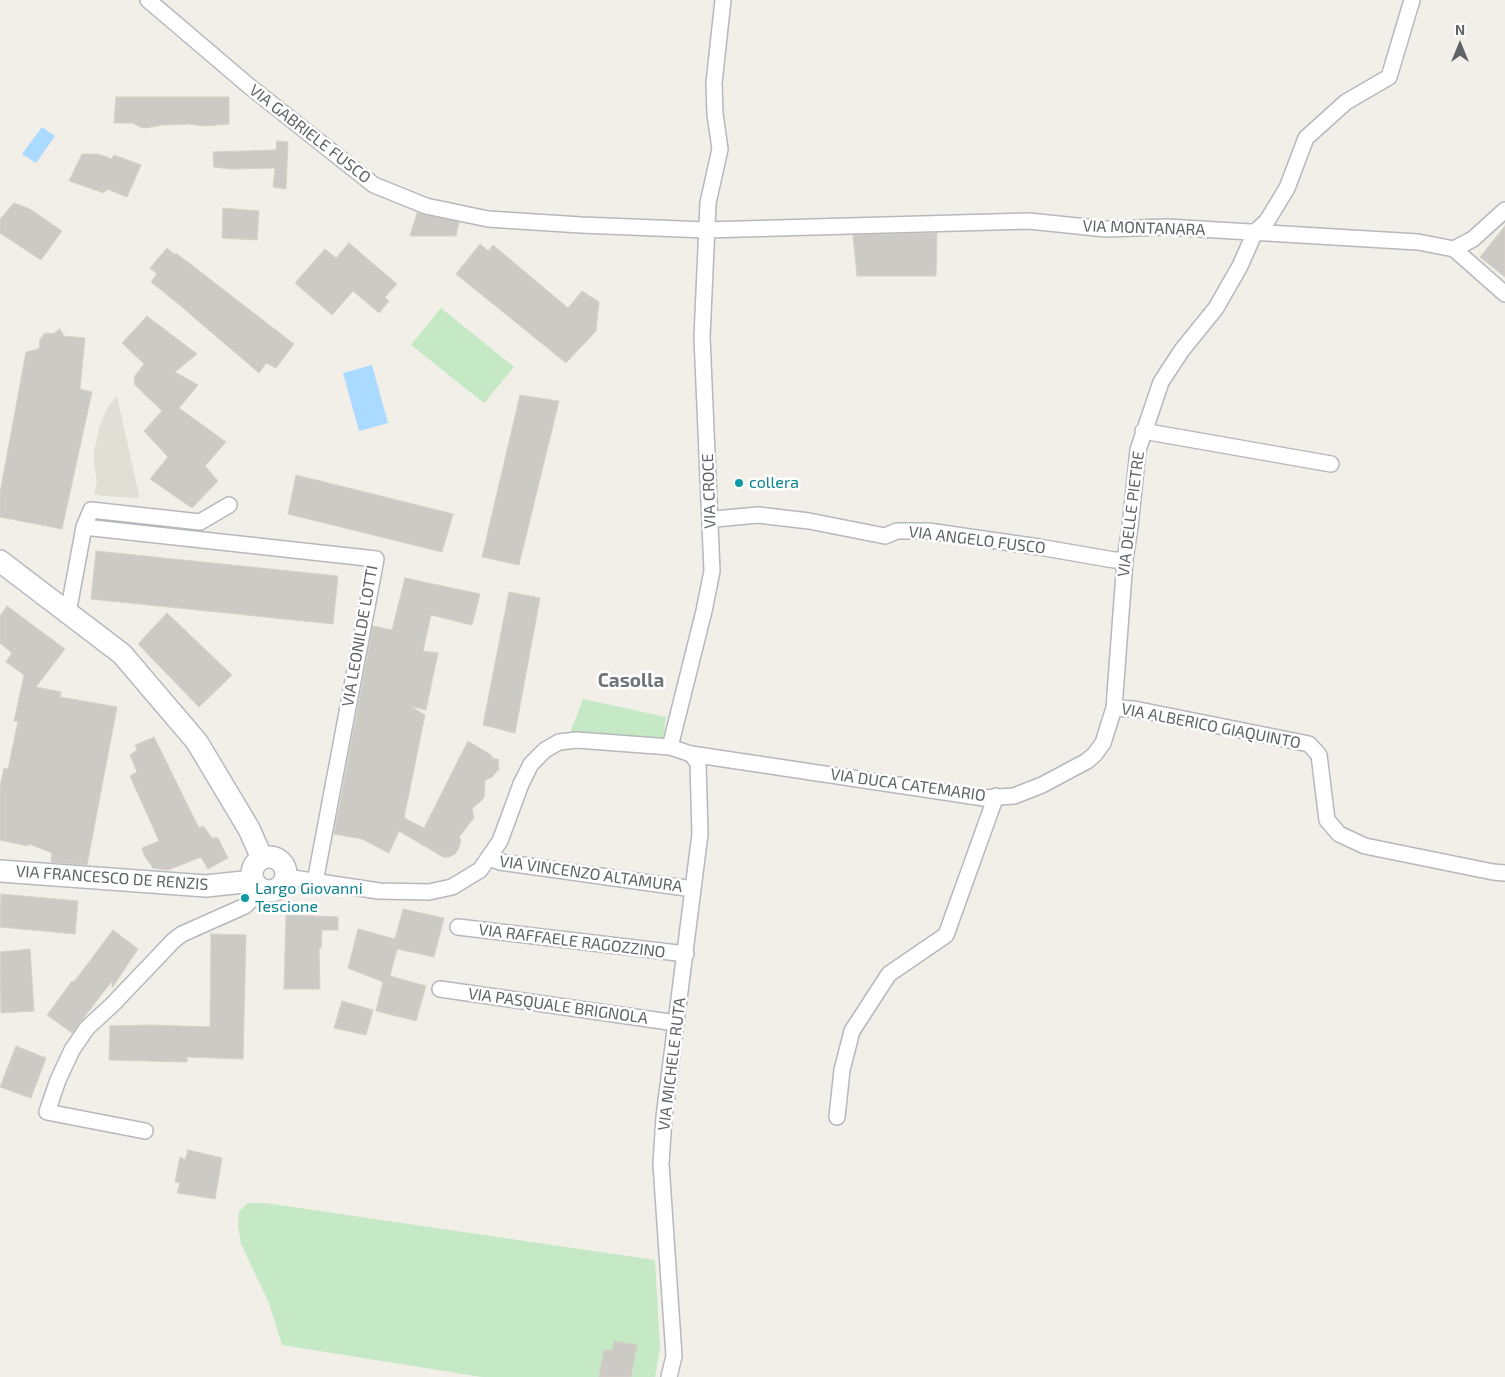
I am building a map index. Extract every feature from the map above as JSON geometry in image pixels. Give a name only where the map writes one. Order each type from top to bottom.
[{"type":"street","name":"VIA GABRIELE FUSCO","points":[[148,0],[249,86],[374,185],[426,206],[488,219],[706,230]]},
{"type":"street","name":"VIA CROCE","points":[[670,747],[704,611],[712,571],[702,337],[708,203],[720,149],[715,114],[714,83],[723,0]]},
{"type":"street","name":"VIA DELLE PIETRE","points":[[1114,708],[1126,560],[1138,450],[1161,382],[1182,350],[1216,308],[1240,266],[1255,232],[1266,221],[1287,188],[1306,138],[1346,102],[1389,77],[1412,0]]},
{"type":"street","points":[[1505,210],[1473,238],[1454,249],[1505,294]]},
{"type":"street","name":"VIA MONTANARA","points":[[706,230],[1029,221],[1106,229],[1167,227],[1418,242],[1454,249]]},
{"type":"street","points":[[1144,430],[1331,464]]},
{"type":"street","points":[[68,613],[84,526],[91,510],[200,522],[229,505]]},
{"type":"street","name":"VIA ANGELO FUSCO","points":[[710,522],[715,519],[758,515],[809,521],[885,536],[897,531],[928,531],[1114,560],[1126,560]]},
{"type":"street","name":"VIA LEONILDE LOTTI","points":[[84,526],[376,559],[315,882]]},
{"type":"street","points":[[0,561],[122,654],[197,742],[249,829],[262,858]]},
{"type":"street","name":"VIA DUCA CATEMARIO","points":[[691,754],[984,798],[1014,796],[1042,785],[1087,761],[1095,754],[1102,743],[1114,708]]},
{"type":"street","name":"VIA ALBERICO GIAQUINTO","points":[[1114,708],[1134,709],[1309,744],[1319,756],[1327,820],[1339,834],[1364,846],[1505,873]]},
{"type":"street","points":[[286,877],[379,891],[429,892],[452,887],[480,870],[500,841],[521,784],[531,764],[545,750],[559,742],[577,740],[670,747],[691,754]]},
{"type":"street","name":"VIA MICHELE RUTA","points":[[669,1377],[674,1356],[661,1164],[664,1117],[700,834],[698,763],[691,754]]},
{"type":"street","points":[[837,1117],[842,1070],[852,1031],[889,974],[946,935],[996,796]]},
{"type":"street","points":[[262,858],[277,859],[284,867],[286,877],[280,886],[276,890],[258,885],[252,870],[254,866],[262,858]]},
{"type":"street","name":"VIA VINCENZO ALTAMURA","points":[[488,858],[500,862],[694,889]]},
{"type":"street","name":"VIA FRANCESCO DE RENZIS","points":[[0,870],[206,886],[258,885]]},
{"type":"street","points":[[145,1131],[47,1112],[65,1065],[72,1050],[87,1028],[113,1004],[174,940],[182,934],[245,906],[258,885]]},
{"type":"street","name":"VIA RAFFAELE RAGOZZINO","points":[[458,928],[686,954]]},
{"type":"street","name":"VIA PASQUALE BRIGNOLA","points":[[440,989],[676,1024]]},
{"type":"shaded area","points":[[117,396],[139,495],[138,498],[94,494],[97,481],[94,452],[99,428],[107,408]]},
{"type":"green space","points":[[441,308],[514,367],[484,403],[411,345]]},
{"type":"green space","points":[[583,699],[666,717],[663,739],[570,733]]},
{"type":"green space","points":[[248,1203],[265,1203],[655,1260],[660,1349],[655,1377],[482,1377],[282,1345],[269,1303],[241,1244],[238,1226],[239,1211]]},
{"type":"water","points":[[42,127],[55,136],[36,163],[22,154]]},
{"type":"water","points":[[372,365],[388,423],[359,431],[343,373]]},
{"type":"building","points":[[116,97],[229,97],[229,124],[205,126],[189,124],[162,125],[146,128],[133,123],[114,123]]},
{"type":"building","points":[[277,141],[288,142],[286,189],[273,187],[275,168],[230,169],[214,167],[213,152],[276,150]]},
{"type":"building","points":[[82,154],[98,154],[112,159],[114,155],[141,165],[127,197],[107,189],[104,193],[69,181]]},
{"type":"building","points":[[14,203],[30,209],[62,231],[41,260],[0,233],[0,219]]},
{"type":"building","points":[[223,208],[259,211],[257,240],[222,238]]},
{"type":"building","points":[[417,213],[459,222],[456,236],[410,236]]},
{"type":"building","points":[[1505,226],[1505,277],[1480,257]]},
{"type":"building","points":[[937,233],[936,276],[857,276],[853,235]]},
{"type":"building","points":[[349,243],[397,284],[385,297],[389,301],[379,313],[353,291],[332,315],[295,283],[325,249],[336,258]]},
{"type":"building","points":[[480,244],[488,251],[493,245],[568,308],[582,291],[599,302],[596,331],[566,363],[456,274]]},
{"type":"building","points":[[167,248],[294,344],[276,368],[266,363],[259,373],[151,282],[157,274],[150,268]]},
{"type":"building","points":[[147,316],[197,354],[175,372],[198,385],[179,408],[226,442],[205,466],[218,481],[192,508],[150,479],[168,457],[144,431],[162,411],[135,385],[134,377],[144,364],[122,343]]},
{"type":"building","points":[[60,329],[64,336],[85,338],[80,389],[92,392],[62,529],[0,517],[0,493],[26,352],[39,349],[40,339],[45,333],[53,334]]},
{"type":"building","points":[[520,395],[559,401],[519,565],[482,557]]},
{"type":"building","points":[[296,475],[453,514],[442,552],[288,514]]},
{"type":"building","points":[[96,551],[338,576],[333,624],[91,599]]},
{"type":"building","points":[[405,578],[480,594],[472,625],[431,615],[423,651],[438,653],[426,710],[410,706],[425,715],[404,818],[424,828],[468,741],[491,755],[493,759],[498,759],[499,769],[492,777],[485,780],[484,798],[472,809],[474,818],[459,837],[461,840],[459,848],[455,854],[449,857],[443,857],[399,831],[389,853],[362,839],[334,834],[373,626],[392,630]]},
{"type":"building","points":[[509,592],[540,598],[515,733],[483,725]]},
{"type":"building","points":[[7,606],[65,649],[36,687],[61,692],[60,697],[117,707],[87,865],[51,862],[52,853],[29,844],[28,846],[0,840],[0,787],[4,768],[8,769],[18,721],[14,721],[24,675],[6,662],[12,653],[0,643],[0,616]]},
{"type":"building","points":[[167,613],[232,675],[199,707],[138,644]]},
{"type":"building","points":[[154,737],[199,828],[203,826],[212,838],[218,838],[228,858],[208,869],[201,857],[168,870],[153,868],[144,855],[142,848],[159,841],[130,776],[137,772],[130,755],[137,750],[135,745]]},
{"type":"building","points":[[1,894],[78,901],[75,934],[0,927]]},
{"type":"building","points":[[403,909],[444,918],[434,957],[397,949],[390,976],[426,986],[416,1021],[376,1011],[383,982],[348,968],[358,929],[395,939]]},
{"type":"building","points":[[286,915],[338,917],[338,930],[322,930],[321,948],[319,948],[320,989],[284,989]]},
{"type":"building","points":[[113,930],[138,949],[112,988],[112,981],[72,1033],[47,1015]]},
{"type":"building","points":[[211,934],[246,935],[243,1059],[187,1057],[187,1062],[109,1060],[110,1026],[210,1027]]},
{"type":"building","points":[[30,949],[34,1011],[1,1013],[0,952]]},
{"type":"building","points":[[342,1001],[373,1010],[366,1035],[334,1028]]},
{"type":"building","points":[[16,1046],[46,1058],[31,1098],[0,1087]]},
{"type":"building","points":[[188,1150],[222,1158],[215,1199],[177,1193],[180,1183],[175,1182],[180,1157],[185,1160]]},
{"type":"building","points":[[614,1341],[637,1345],[631,1377],[599,1377],[604,1350],[612,1351]]},
{"type":"place","name":"collera","points":[[739,483]]},
{"type":"place","name":"Largo Giovanni Tescione","points":[[245,898]]},
{"type":"district","name":"Casolla","points":[[631,681]]}]
